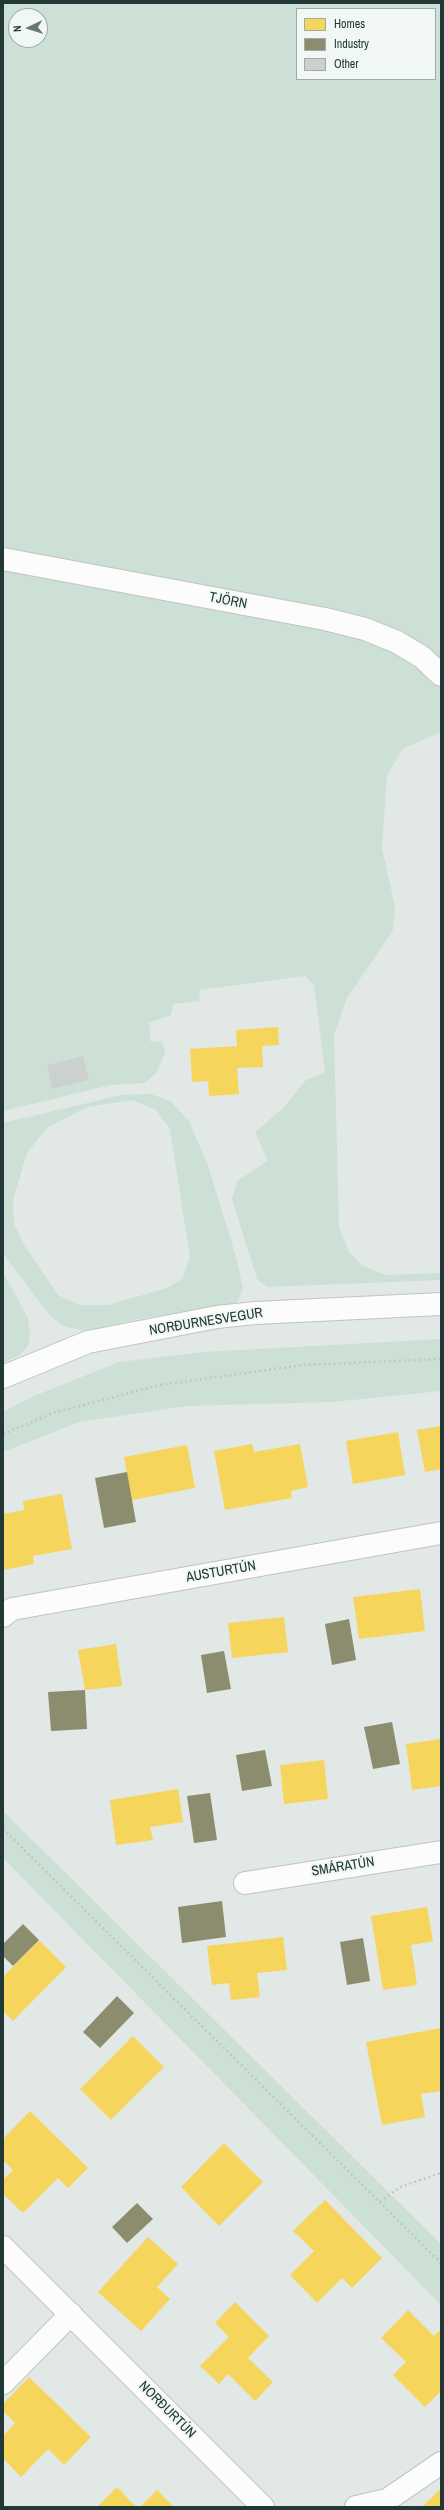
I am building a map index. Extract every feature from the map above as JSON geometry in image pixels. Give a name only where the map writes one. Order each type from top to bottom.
[{"type":"street","name":"TJÖRN","points":[[3,559],[325,619],[364,629],[397,642],[422,658],[441,675]]},
{"type":"street","name":"NORÐURNESVEGUR","points":[[3,1377],[88,1342],[217,1317],[255,1313],[441,1304]]},
{"type":"street","name":"AUSTURTÚN","points":[[3,1616],[12,1609],[441,1533]]},
{"type":"street","name":"SMÁRATÚN","points":[[245,1883],[441,1852]]},
{"type":"street","name":"NORÐURTÚN","points":[[3,2247],[263,2507]]},
{"type":"street","points":[[3,2384],[71,2314]]},
{"type":"street","points":[[356,2507],[387,2500],[441,2463]]},
{"type":"path","points":[[3,1434],[53,1413],[160,1385],[303,1365],[441,1359]]},
{"type":"path","points":[[3,1829],[441,2263]]},
{"type":"path","points":[[380,2202],[400,2188],[441,2173]]},
{"type":"green space","points":[[3,3],[441,3],[441,663],[399,633],[3,551]]},
{"type":"green space","points":[[3,565],[378,640],[430,673],[441,687],[441,732],[403,749],[387,775],[382,848],[395,907],[393,930],[347,998],[334,1035],[339,1227],[349,1252],[363,1266],[386,1275],[441,1273],[441,1280],[267,1287],[257,1279],[232,1199],[237,1181],[268,1161],[255,1132],[283,1108],[306,1080],[325,1072],[314,985],[305,976],[199,990],[200,1001],[173,1004],[171,1015],[149,1023],[151,1042],[162,1041],[165,1052],[157,1072],[145,1083],[111,1085],[3,1111]]},
{"type":"green space","points":[[151,1094],[170,1101],[189,1121],[208,1166],[237,1260],[243,1289],[236,1305],[149,1317],[83,1331],[64,1326],[51,1317],[3,1253],[3,1123],[121,1095]],"holes":[[[132,1100],[156,1110],[170,1129],[190,1257],[183,1278],[167,1288],[108,1305],[80,1305],[58,1295],[24,1245],[14,1224],[13,1200],[27,1153],[48,1127],[87,1107]]]},
{"type":"green space","points":[[3,1272],[28,1318],[30,1335],[28,1346],[20,1355],[3,1363]]},
{"type":"green space","points":[[441,1339],[441,1391],[332,1402],[187,1406],[79,1422],[3,1452],[3,1412],[34,1396],[119,1362],[203,1352]]},
{"type":"green space","points":[[3,1811],[441,2244],[441,2305],[3,1858]]},
{"type":"building: Homes","points":[[278,1027],[279,1045],[262,1046],[263,1067],[237,1068],[239,1094],[209,1096],[208,1081],[192,1082],[190,1049],[237,1046],[236,1030]]},
{"type":"building: Homes","points":[[441,1426],[441,1469],[425,1472],[417,1430]]},
{"type":"building: Homes","points":[[398,1432],[405,1475],[353,1484],[346,1441]]},
{"type":"building: Homes","points":[[252,1444],[254,1452],[300,1444],[308,1487],[291,1491],[292,1498],[225,1510],[214,1451]]},
{"type":"building: Homes","points":[[187,1445],[195,1488],[132,1500],[124,1457]]},
{"type":"building: Homes","points":[[62,1494],[72,1549],[33,1556],[34,1564],[3,1570],[3,1514],[24,1510],[23,1501]]},
{"type":"building: Homes","points":[[420,1589],[425,1631],[359,1639],[353,1597]]},
{"type":"building: Homes","points":[[284,1617],[288,1652],[232,1658],[228,1623]]},
{"type":"building: Homes","points":[[116,1644],[122,1686],[85,1690],[78,1650]]},
{"type":"building: Homes","points":[[441,1739],[441,1786],[412,1790],[406,1744]]},
{"type":"building: Homes","points":[[324,1760],[328,1799],[284,1804],[280,1765]]},
{"type":"building: Homes","points":[[178,1789],[183,1822],[150,1827],[153,1840],[116,1845],[110,1800]]},
{"type":"building: Homes","points":[[427,1907],[433,1941],[411,1945],[417,1985],[383,1990],[371,1916]]},
{"type":"building: Homes","points":[[283,1937],[287,1970],[257,1973],[260,1997],[231,2000],[229,1983],[212,1985],[207,1946]]},
{"type":"building: Homes","points":[[39,1940],[66,1967],[13,2021],[3,2011],[3,1977]]},
{"type":"building: Homes","points":[[441,2028],[441,2091],[421,2094],[425,2117],[382,2125],[366,2042]]},
{"type":"building: Homes","points":[[133,2036],[164,2067],[111,2120],[80,2089]]},
{"type":"building: Homes","points":[[30,2111],[88,2168],[68,2188],[58,2178],[23,2213],[3,2194],[3,2180],[13,2170],[3,2160],[3,2139]]},
{"type":"building: Homes","points":[[224,2143],[263,2182],[219,2226],[181,2187]]},
{"type":"building: Homes","points":[[325,2200],[382,2258],[352,2288],[342,2278],[317,2303],[290,2275],[314,2251],[293,2231]]},
{"type":"building: Homes","points":[[148,2237],[178,2264],[157,2287],[170,2299],[141,2331],[98,2292]]},
{"type":"building: Homes","points":[[235,2302],[269,2336],[248,2358],[273,2382],[255,2401],[228,2374],[219,2384],[200,2366],[229,2337],[215,2323]]},
{"type":"building: Homes","points":[[408,2310],[434,2336],[441,2329],[441,2391],[425,2407],[393,2375],[406,2362],[381,2338]]},
{"type":"building: Homes","points":[[29,2377],[91,2437],[64,2465],[48,2449],[21,2477],[3,2458],[3,2436],[15,2423],[3,2411],[3,2404]]},
{"type":"building: Homes","points":[[117,2487],[136,2507],[97,2507]]},
{"type":"building: Homes","points":[[440,2489],[441,2507],[422,2507]]},
{"type":"building: Homes","points":[[157,2490],[174,2507],[140,2507]]},
{"type":"building: Industry","points":[[127,1472],[136,1522],[104,1528],[95,1478]]},
{"type":"building: Industry","points":[[349,1619],[356,1660],[332,1665],[325,1624]]},
{"type":"building: Industry","points":[[224,1651],[231,1689],[207,1693],[201,1655]]},
{"type":"building: Industry","points":[[85,1690],[87,1729],[51,1731],[48,1692]]},
{"type":"building: Industry","points":[[392,1722],[400,1764],[373,1769],[364,1727]]},
{"type":"building: Industry","points":[[265,1750],[272,1786],[242,1791],[236,1755]]},
{"type":"building: Industry","points":[[210,1793],[217,1840],[194,1843],[187,1796]]},
{"type":"building: Industry","points":[[222,1901],[226,1937],[182,1943],[178,1907]]},
{"type":"building: Industry","points":[[23,1924],[39,1940],[13,1966],[3,1956],[3,1944]]},
{"type":"building: Industry","points":[[363,1938],[370,1981],[347,1985],[340,1942]]},
{"type":"building: Industry","points":[[117,1996],[134,2013],[100,2048],[83,2032]]},
{"type":"building: Industry","points":[[137,2203],[153,2219],[127,2243],[112,2227]]},
{"type":"building: Other","points":[[83,1056],[89,1080],[52,1089],[47,1065]]}]
